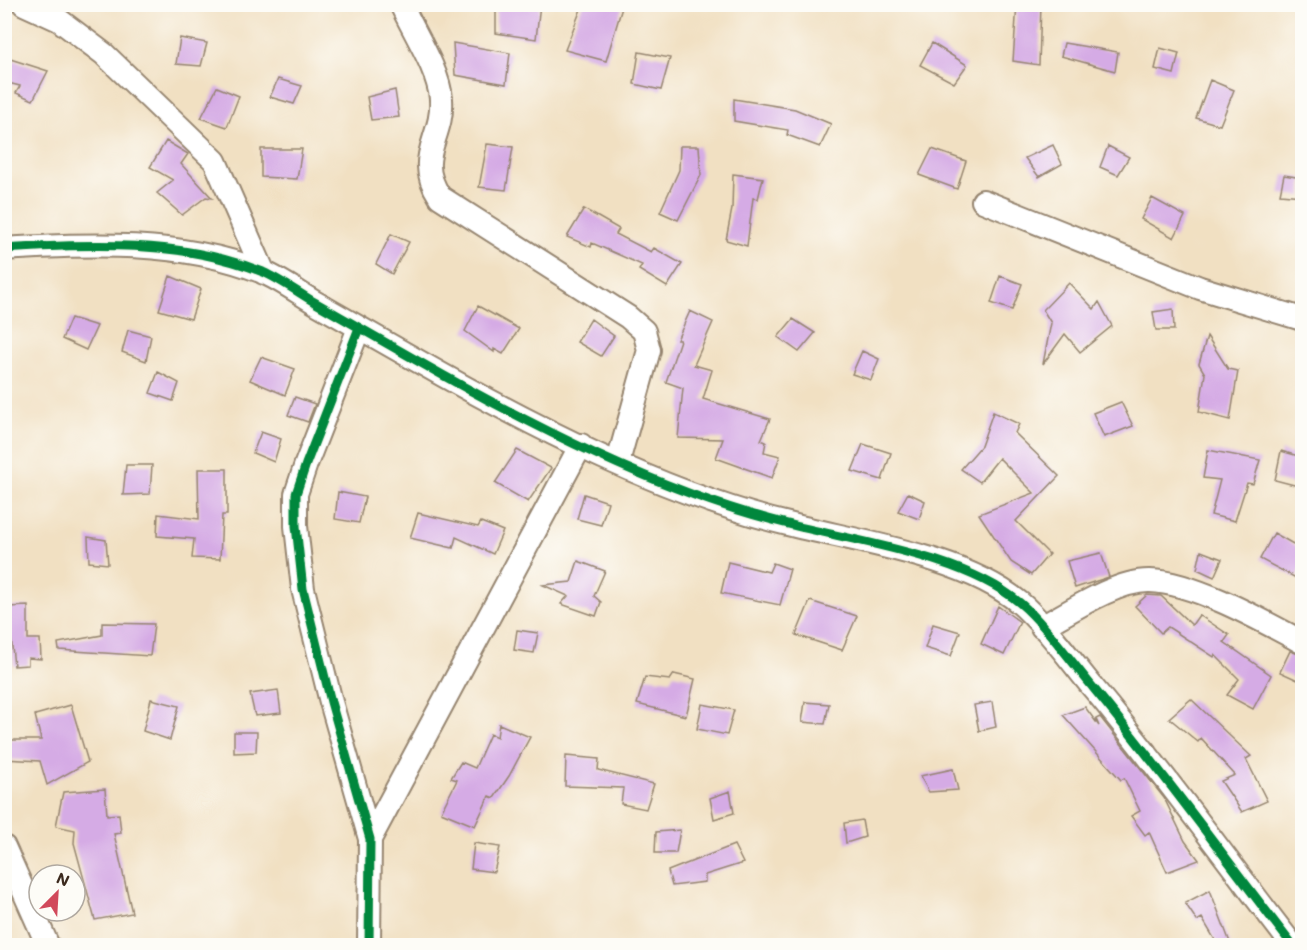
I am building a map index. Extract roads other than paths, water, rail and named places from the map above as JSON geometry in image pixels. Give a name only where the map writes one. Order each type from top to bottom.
[{"type":"street","points":[[24,4],[59,20],[104,54],[215,161],[264,273]]},
{"type":"street","points":[[400,4],[432,69],[441,98],[439,121],[430,151],[428,180],[440,197],[628,317],[644,331],[649,350],[618,462]]},
{"type":"street","points":[[982,201],[1200,288],[1302,319]]},
{"type":"street","points":[[4,249],[138,244],[194,254],[264,273],[454,382],[581,445],[694,496],[781,523],[952,566],[990,584],[1020,603],[1042,627],[1146,751],[1209,838],[1293,945]]},
{"type":"street","points":[[359,328],[296,494],[296,526],[303,589],[331,702],[370,838],[369,945]]},
{"type":"street","points":[[370,838],[581,445]]},
{"type":"street","points":[[1042,627],[1121,587],[1149,581],[1181,587],[1251,615],[1302,642]]},
{"type":"street","points":[[4,847],[48,945]]}]
